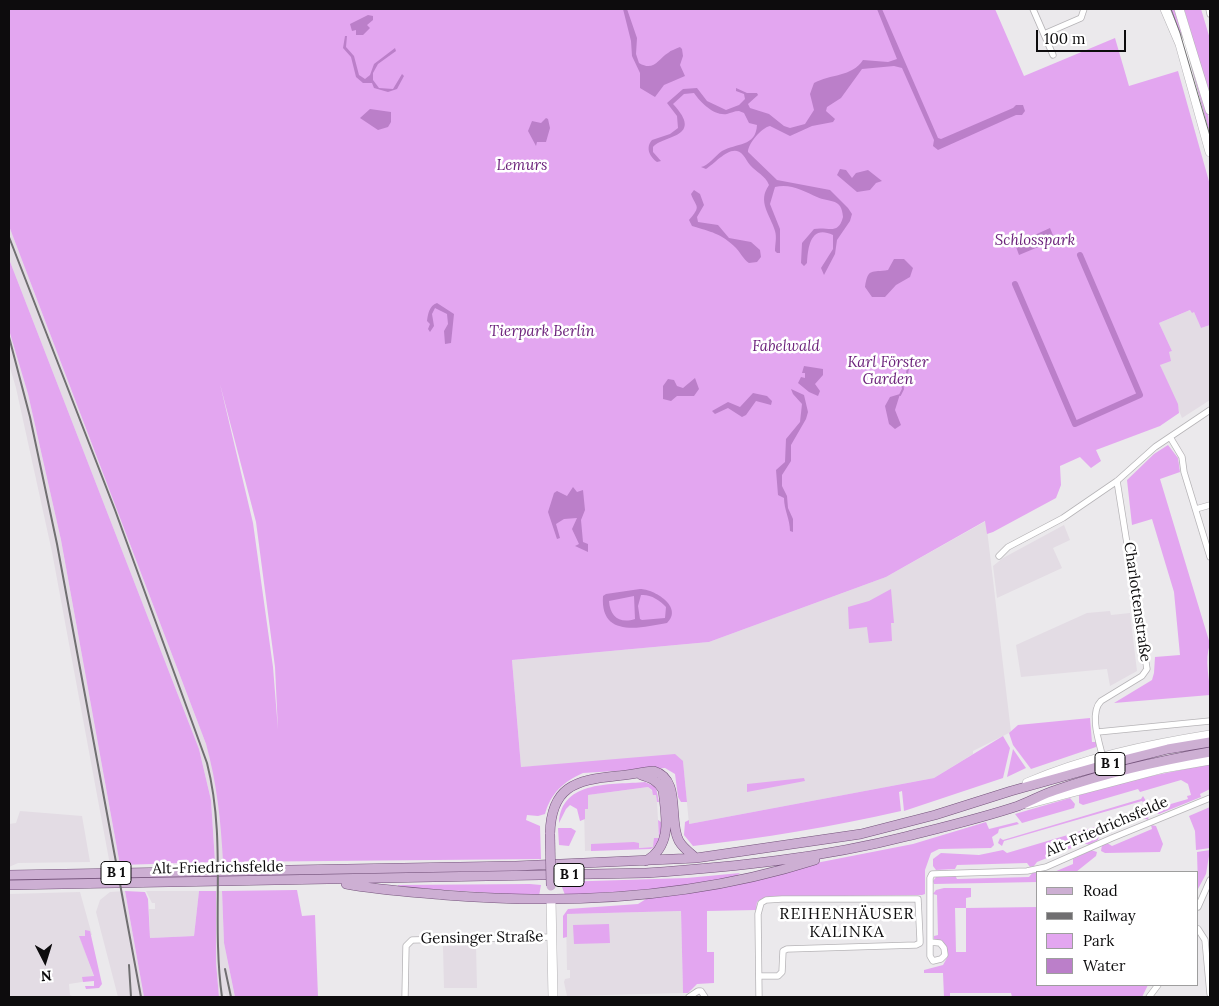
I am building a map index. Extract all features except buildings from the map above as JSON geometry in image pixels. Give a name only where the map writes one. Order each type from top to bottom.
[{"type":"main road","points":[[1165,9],[1180,44],[1210,152]]},
{"type":"main road","points":[[1179,9],[1210,110]]},
{"type":"main road","points":[[1011,790],[1048,774],[1103,758],[1155,744],[1210,735]]},
{"type":"main road","name":"B 1","points":[[644,862],[696,858],[861,834],[935,816],[1011,790],[1168,749],[1210,742]]},
{"type":"main road","name":"B 1","points":[[839,852],[1017,806],[1054,790],[1117,772],[1210,752]]},
{"type":"main road","points":[[1017,806],[1055,798],[1164,768],[1210,760]]},
{"type":"main road","points":[[552,900],[550,826],[556,802],[565,790],[574,783],[589,778],[654,771],[662,773],[667,778],[677,837],[684,848],[696,858]]},
{"type":"main road","points":[[638,774],[652,778],[660,784],[663,790],[666,824],[666,833],[660,848],[644,862]]},
{"type":"main road","points":[[331,881],[394,890],[552,900],[628,896],[720,882],[800,864],[839,852]]},
{"type":"main road","name":"Alt-Friedrichsfelde","points":[[9,885],[331,881],[646,874],[740,866],[839,852]]},
{"type":"main road","name":"Alt-Friedrichsfelde","points":[[9,876],[644,862]]},
{"type":"main road","name":"Gensinger Straße","points":[[552,900],[553,997]]},
{"type":"street","points":[[1033,9],[1053,56]]},
{"type":"street","points":[[1044,34],[1081,18],[1084,9]]},
{"type":"street","points":[[1209,9],[1210,14]]},
{"type":"street","points":[[1000,556],[1008,547],[1063,518],[1118,481],[1170,437],[1210,410]]},
{"type":"street","points":[[1170,437],[1182,457],[1184,472],[1210,556]]},
{"type":"street","name":"Charlottenstraße","points":[[1103,758],[1095,712],[1099,702],[1142,676],[1147,669],[1118,481]]},
{"type":"street","points":[[1196,509],[1210,505]]},
{"type":"street","points":[[1098,732],[1210,721]]},
{"type":"street","name":"Alt-Friedrichsfelde","points":[[930,942],[932,874],[1027,871],[1046,867],[1103,841],[1210,798]]},
{"type":"street","points":[[1199,905],[1210,880]]},
{"type":"street","points":[[1203,895],[1210,896]]},
{"type":"street","points":[[759,976],[778,976],[782,972],[783,951],[787,949],[916,945],[920,943],[918,899],[766,900],[761,903],[758,910],[759,994]]},
{"type":"street","points":[[1199,931],[1205,940],[1210,994]]},
{"type":"street","name":"Gensinger Straße","points":[[404,997],[406,946],[412,940],[552,936]]},
{"type":"street","points":[[1149,997],[1157,986]]},
{"type":"street","points":[[689,997],[698,991],[701,991],[705,997]]},
{"type":"shaded area","points":[[9,226],[206,744],[215,774],[222,826],[223,862],[215,862],[211,800],[199,749],[9,259]]},
{"type":"shaded area","points":[[1190,310],[1194,312],[1201,328],[1210,325],[1210,400],[1182,418],[1160,365],[1169,358],[1169,352],[1172,351],[1159,323]]},
{"type":"shaded area","points":[[9,330],[28,394],[61,540],[120,865],[110,865],[52,552],[9,364]]},
{"type":"shaded area","points":[[986,521],[1011,732],[973,751],[973,754],[934,778],[689,824],[683,761],[521,767],[512,660],[709,642],[886,577]]},
{"type":"shaded area","points":[[1064,525],[1070,540],[1053,548],[1062,568],[997,598],[993,566],[1003,558]]},
{"type":"shaded area","points":[[1110,611],[1111,615],[1130,613],[1137,671],[1110,686],[1107,669],[1021,677],[1016,645],[1087,613]]},
{"type":"shaded area","points":[[648,787],[656,795],[657,802],[659,838],[653,847],[585,851],[584,809],[588,809],[587,795]]},
{"type":"shaded area","points":[[20,811],[82,816],[90,862],[18,863],[9,867],[9,824],[16,823]]},
{"type":"shaded area","points":[[125,891],[144,997],[118,997],[96,912],[100,900],[110,892]]},
{"type":"shaded area","points":[[146,891],[199,891],[194,936],[150,938],[149,909],[155,909],[155,903],[152,903]]},
{"type":"shaded area","points":[[216,891],[222,891],[224,943],[235,997],[228,997],[224,993],[225,997],[219,997],[216,962]]},
{"type":"shaded area","points":[[80,892],[92,935],[80,937],[95,980],[69,984],[70,995],[74,997],[9,997],[9,894]]},
{"type":"shaded area","points":[[681,911],[683,993],[567,996],[564,982],[565,979],[570,978],[570,970],[567,970],[566,914]]},
{"type":"shaded area","points":[[476,945],[477,988],[444,988],[443,946]]},
{"type":"green space","name":"Tierpark Berlin","points":[[9,9],[995,9],[1024,76],[1115,38],[1129,86],[1178,71],[1210,185],[1210,325],[1201,328],[1194,312],[1192,313],[1190,310],[1159,323],[1172,351],[1169,352],[1171,361],[1160,365],[1178,404],[1179,413],[1160,426],[1096,450],[1101,461],[1091,468],[1080,457],[1060,466],[1061,485],[1056,498],[993,532],[987,534],[985,521],[886,577],[709,642],[512,660],[521,767],[675,754],[683,761],[687,802],[681,802],[678,797],[675,774],[665,768],[583,773],[569,780],[554,794],[545,814],[538,816],[527,815],[526,820],[540,826],[541,859],[223,862],[218,803],[206,744],[9,226]],"holes":[[[220,384],[256,522],[275,667],[278,730],[273,667],[253,523]]]},
{"type":"green space","points":[[1168,9],[1177,9],[1194,57],[1204,91],[1210,141]]},
{"type":"green space","points":[[1184,9],[1201,9],[1210,39],[1210,98]]},
{"type":"green space","points":[[9,259],[199,749],[211,800],[215,862],[120,865],[61,540],[28,394],[9,330]]},
{"type":"green space","points":[[1168,445],[1178,458],[1180,472],[1160,479],[1210,644],[1207,663],[1210,695],[1114,703],[1152,680],[1155,657],[1180,655],[1174,592],[1152,519],[1132,525],[1127,480],[1154,454]]},
{"type":"green space","points":[[891,589],[894,623],[891,623],[892,641],[869,643],[867,627],[849,629],[848,607],[869,601]]},
{"type":"green space","points":[[1090,718],[1092,742],[1096,742],[1096,747],[1031,769],[1013,745],[1009,733],[1018,725]]},
{"type":"green space","points":[[1003,736],[1010,748],[1003,778],[904,811],[902,791],[899,792],[901,811],[849,822],[771,836],[693,846],[684,835],[685,822],[689,820],[689,824],[934,778]]},
{"type":"green space","points":[[1013,749],[1026,768],[1007,777]]},
{"type":"green space","points":[[1210,764],[1210,789],[1200,794],[1201,797],[1159,814],[1154,812],[1155,805],[1157,808],[1188,799],[1187,796],[1191,795],[1188,784],[1181,780],[1140,792],[1138,789],[1083,805],[1079,803],[1079,795],[1132,780]]},
{"type":"green space","points":[[804,778],[805,781],[747,792],[747,784]]},
{"type":"green space","points":[[645,782],[656,787],[659,802],[657,802],[656,795],[653,795],[652,790],[648,787],[588,795],[588,809],[585,809],[585,819],[580,821],[577,809],[570,805],[559,823],[562,809],[569,798],[579,791],[605,785]]},
{"type":"green space","points":[[1143,796],[1146,801],[1144,804],[1142,801],[1004,841],[1002,846],[998,843],[1000,838],[1003,840],[1141,799]]},
{"type":"green space","points":[[1070,798],[1075,804],[1074,808],[1022,823],[1015,814]]},
{"type":"green space","points":[[1210,807],[1210,848],[1196,850],[1195,831],[1189,816]]},
{"type":"green space","points":[[1145,809],[1149,812],[1148,820],[1142,817],[1099,835],[1098,840],[1089,845],[1084,843],[1037,862],[1034,866],[1030,867],[1027,863],[957,865],[955,869],[936,870],[933,866],[933,859],[941,853],[979,855],[1003,850],[1007,853],[1145,812]]},
{"type":"green space","points":[[658,820],[661,822],[660,837],[657,844],[651,849],[591,851],[591,844],[634,842],[639,843],[639,848],[653,847],[654,838],[659,838]]},
{"type":"green space","points":[[986,822],[989,829],[1017,822],[1019,824],[999,829],[998,833],[992,837],[994,845],[991,848],[939,849],[931,853],[925,870],[925,894],[922,895],[766,897],[757,902],[756,910],[707,911],[707,952],[714,952],[714,983],[697,984],[688,993],[683,993],[681,911],[567,914],[567,937],[563,938],[563,916],[568,909],[638,904],[651,896],[753,878],[821,862],[913,844]]},
{"type":"green space","points":[[1151,825],[1156,826],[1163,844],[1160,852],[1105,853],[1101,851],[1102,845],[1107,843],[1112,846],[1152,829]]},
{"type":"green space","points":[[558,828],[571,828],[576,831],[569,846],[559,845]]},
{"type":"green space","points":[[1091,850],[1097,852],[1096,856],[1077,871],[1056,871],[1073,864],[1073,859]]},
{"type":"green space","points":[[1210,850],[1206,874],[1199,887],[1199,871],[1197,852]]},
{"type":"green space","points":[[1033,872],[1036,873],[1036,882],[934,884],[933,881],[936,877],[955,875],[957,879],[1029,877]]},
{"type":"green space","points":[[740,873],[731,878],[712,882],[629,891],[565,895],[560,882],[687,878]]},
{"type":"green space","points":[[253,875],[253,877],[9,882],[9,880]]},
{"type":"green space","points":[[398,885],[541,885],[539,896],[398,887]]},
{"type":"green space","points":[[944,888],[971,888],[971,897],[966,898],[966,908],[1036,907],[1036,986],[1148,986],[1142,997],[1012,997],[1011,993],[950,993],[950,997],[944,997],[943,973],[924,973],[924,970],[943,965],[948,956],[946,948],[934,940],[934,936],[938,935],[937,895],[933,894],[936,890]],"holes":[[[955,908],[966,908],[966,952],[956,952]]]},
{"type":"green space","points":[[297,890],[302,916],[315,915],[318,997],[235,997],[224,943],[222,891]]},
{"type":"green space","points":[[125,891],[145,892],[148,899],[150,938],[194,936],[199,891],[216,891],[216,962],[219,997],[144,997]]},
{"type":"green space","points":[[609,924],[610,943],[574,944],[573,925]]},
{"type":"green space","points":[[85,930],[90,931],[102,984],[99,988],[86,989],[85,986],[94,986],[94,981],[83,982],[82,977],[94,976],[79,936],[85,936]]},
{"type":"water","points":[[623,9],[627,9],[637,38],[636,54],[639,63],[648,66],[652,65],[671,51],[680,47],[682,49],[683,56],[680,65],[685,76],[664,85],[655,97],[640,88],[640,73],[632,56],[631,41]]},
{"type":"water","points":[[877,9],[882,9],[938,138],[941,139],[1016,105],[1023,105],[1025,111],[1022,115],[1016,115],[938,150],[933,146],[934,140],[902,68],[894,66],[862,69],[841,98],[827,107],[826,111],[835,119],[833,122],[812,126],[790,136],[770,126],[766,127],[753,141],[748,152],[777,180],[830,190],[852,214],[850,221],[837,240],[835,254],[824,275],[821,268],[833,249],[833,235],[825,232],[815,235],[808,251],[807,263],[804,266],[801,263],[802,243],[814,229],[832,229],[841,223],[842,211],[837,203],[791,187],[775,187],[770,204],[780,229],[780,253],[777,253],[775,251],[775,231],[764,203],[764,197],[769,185],[765,179],[749,164],[744,156],[734,151],[724,155],[706,169],[701,167],[727,148],[749,141],[753,137],[757,125],[749,123],[744,113],[739,111],[727,114],[717,113],[704,105],[694,93],[684,94],[673,104],[682,115],[685,123],[683,129],[679,134],[653,147],[653,152],[661,161],[657,162],[652,158],[649,146],[652,140],[670,134],[678,128],[677,116],[667,103],[683,89],[697,88],[707,101],[726,110],[739,105],[745,99],[744,94],[736,91],[736,88],[747,93],[757,93],[758,95],[748,104],[750,108],[769,114],[784,126],[790,128],[805,124],[814,110],[810,94],[814,83],[853,70],[863,60],[888,62],[897,59]]},
{"type":"water","points":[[368,15],[373,16],[373,20],[367,25],[370,28],[363,35],[356,35],[356,30],[352,31],[350,24]]},
{"type":"water","points":[[345,36],[347,36],[346,47],[354,56],[359,75],[365,79],[370,75],[374,64],[395,48],[396,51],[378,64],[373,73],[373,80],[379,88],[393,89],[402,74],[404,76],[397,89],[388,92],[374,88],[372,83],[363,83],[356,77],[351,57],[343,48]]},
{"type":"water","points":[[370,109],[391,112],[391,122],[388,127],[378,130],[360,118]]},
{"type":"water","points":[[546,118],[550,128],[546,142],[537,142],[536,146],[528,131],[532,121],[541,123]]},
{"type":"water","points":[[840,169],[846,170],[852,178],[856,173],[868,170],[882,181],[876,183],[870,190],[857,192],[837,175]]},
{"type":"water","points":[[694,190],[700,194],[704,205],[697,217],[698,222],[718,225],[729,238],[751,242],[760,250],[761,257],[757,262],[749,263],[731,243],[720,236],[692,226],[689,220],[697,209],[691,194]]},
{"type":"water","points":[[1050,228],[1055,240],[1019,255],[1015,244]]},
{"type":"water","points":[[894,259],[904,259],[913,268],[910,277],[896,285],[885,297],[872,297],[865,287],[869,274],[888,270]]},
{"type":"water","points":[[437,303],[454,314],[451,343],[445,344],[444,331],[448,324],[447,314],[435,308],[432,314],[434,326],[430,332],[428,329],[430,324],[427,321],[428,313],[432,306]]},
{"type":"water","points":[[804,366],[823,369],[823,375],[815,384],[820,391],[818,396],[809,392],[798,383],[801,377],[805,378],[805,373],[802,373]]},
{"type":"water","points":[[695,378],[699,389],[694,396],[677,396],[671,401],[663,399],[663,386],[668,379],[674,380],[677,386],[683,388]]},
{"type":"water","points":[[791,389],[804,395],[808,412],[791,445],[791,461],[782,475],[782,486],[787,496],[788,508],[793,519],[793,532],[790,531],[784,498],[778,495],[776,470],[785,462],[786,439],[800,422],[802,404]]},
{"type":"water","points":[[753,393],[767,396],[772,401],[771,405],[756,401],[746,415],[742,417],[728,408],[715,414],[712,411],[728,402],[740,407]]},
{"type":"water","points":[[900,394],[895,410],[901,425],[895,429],[889,424],[885,406],[890,397]]},
{"type":"water","points":[[573,487],[577,492],[583,490],[585,510],[581,520],[583,542],[588,544],[588,552],[575,546],[579,544],[572,529],[577,518],[564,519],[556,524],[560,538],[557,539],[548,512],[554,493],[557,491],[567,496]]},
{"type":"water","points":[[640,589],[653,592],[670,605],[671,617],[667,623],[645,627],[624,627],[615,624],[608,619],[604,609],[603,596]],"holes":[[[641,595],[651,597],[664,604],[666,607],[665,618],[640,619],[638,606]],[[634,596],[635,619],[625,621],[617,618],[611,611],[609,601]]]},
{"type":"waterway","points":[[1015,284],[1075,424],[1140,395],[1080,255]]},
{"type":"waterway","points":[[878,376],[889,376],[902,367],[908,368],[900,395]]},
{"type":"tram line","points":[[1171,9],[1180,33],[1210,136]]},
{"type":"railway","points":[[9,237],[115,510],[207,763],[213,792],[218,851],[218,938],[222,997]]},
{"type":"railway","points":[[9,337],[30,417],[57,544],[141,997]]},
{"type":"railway","points":[[129,965],[131,997]]},
{"type":"railway","points":[[225,969],[231,997]]},
{"type":"district","name":"REIHENHÄUSER KALINKA","points":[[847,923]]},
{"type":"park label","name":"Lemurs","points":[[522,166]]},
{"type":"park label","name":"Schlosspark","points":[[1035,241]]},
{"type":"park label","name":"Fabelwald","points":[[786,347]]},
{"type":"park label","name":"Karl Förster Garden","points":[[888,372]]}]
